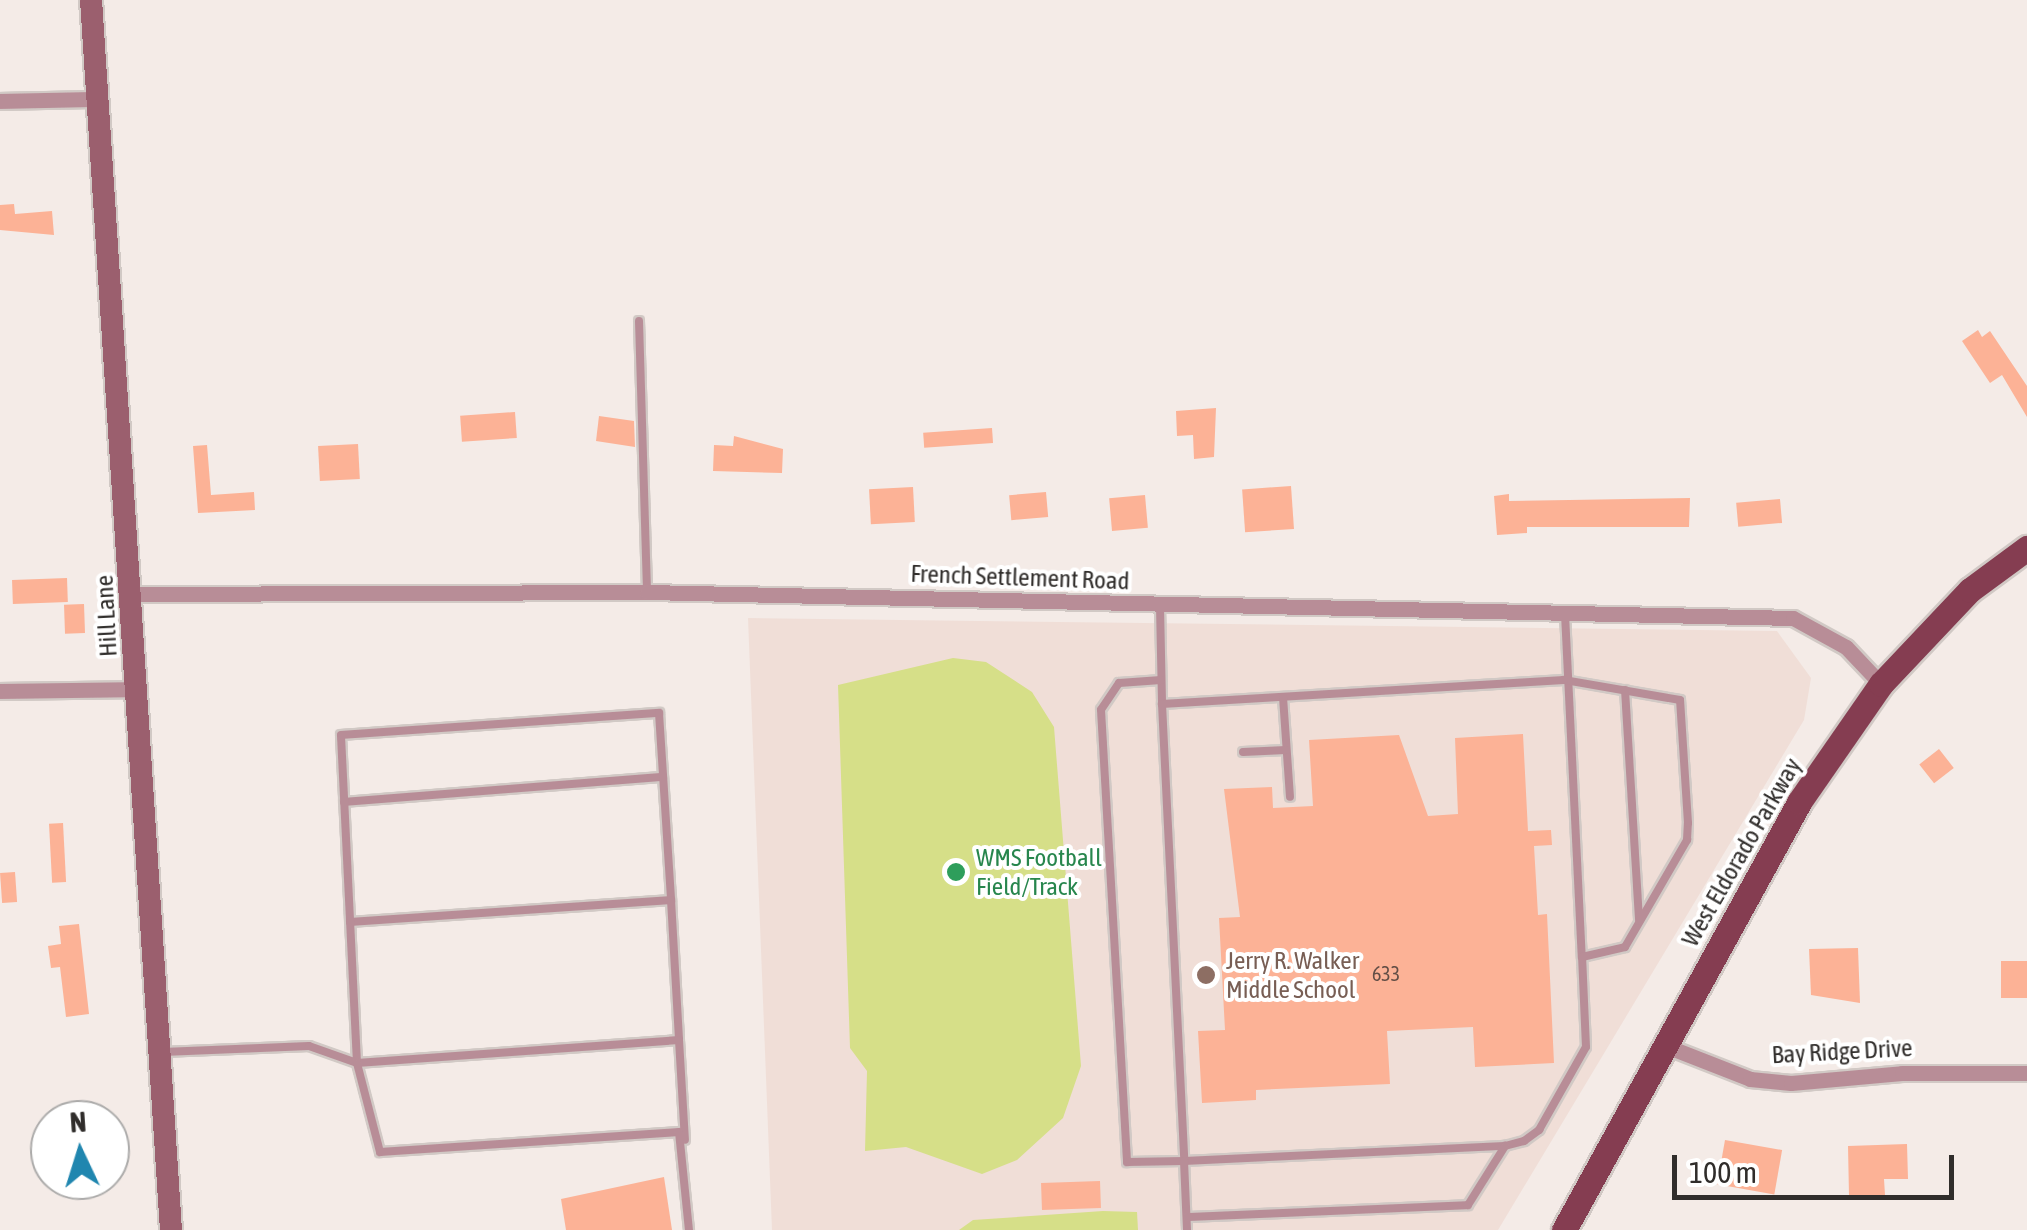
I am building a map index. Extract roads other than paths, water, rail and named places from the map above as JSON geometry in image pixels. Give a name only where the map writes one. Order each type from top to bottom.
[{"type":"main road","name":"West Eldorado Parkway","points":[[1564,1230],[1799,802],[1882,684],[1970,590],[2027,548]]},
{"type":"street","name":"Hill Lane","points":[[91,0],[133,594],[171,1230]]},
{"type":"street","points":[[0,101],[98,99]]},
{"type":"street","name":"French Settlement Road","points":[[133,594],[648,592],[1792,618],[1846,648],[1882,684]]},
{"type":"street","points":[[0,691],[138,690]]},
{"type":"street","name":"Bay Ridge Drive","points":[[1666,1046],[1750,1079],[1791,1083],[1902,1072],[2027,1074]]},
{"type":"lane","points":[[639,321],[648,592]]},
{"type":"lane","points":[[1160,606],[1188,1230]]},
{"type":"lane","points":[[1161,680],[1118,683],[1101,710],[1127,1162],[1505,1146],[1539,1130],[1586,1047],[1564,680],[1565,614]]},
{"type":"lane","points":[[1162,704],[1564,680],[1680,700],[1687,840],[1626,947],[1582,957]]},
{"type":"lane","points":[[1626,690],[1640,922]]},
{"type":"lane","points":[[1283,697],[1290,797]]},
{"type":"lane","points":[[685,1140],[679,1132],[380,1152],[356,1063],[341,736],[659,712],[680,1040],[685,1140],[689,1230]]},
{"type":"lane","points":[[1242,752],[1286,750]]},
{"type":"lane","points":[[344,802],[663,776]]},
{"type":"lane","points":[[350,922],[671,900]]},
{"type":"lane","points":[[159,1052],[309,1046],[356,1063],[680,1040]]},
{"type":"lane","points":[[1187,1217],[1468,1205],[1505,1146]]},
{"type":"place","name":"WMS Football Field/Track","points":[[956,872]]},
{"type":"place","name":"Jerry R. Walker Middle School","points":[[1206,975]]}]
